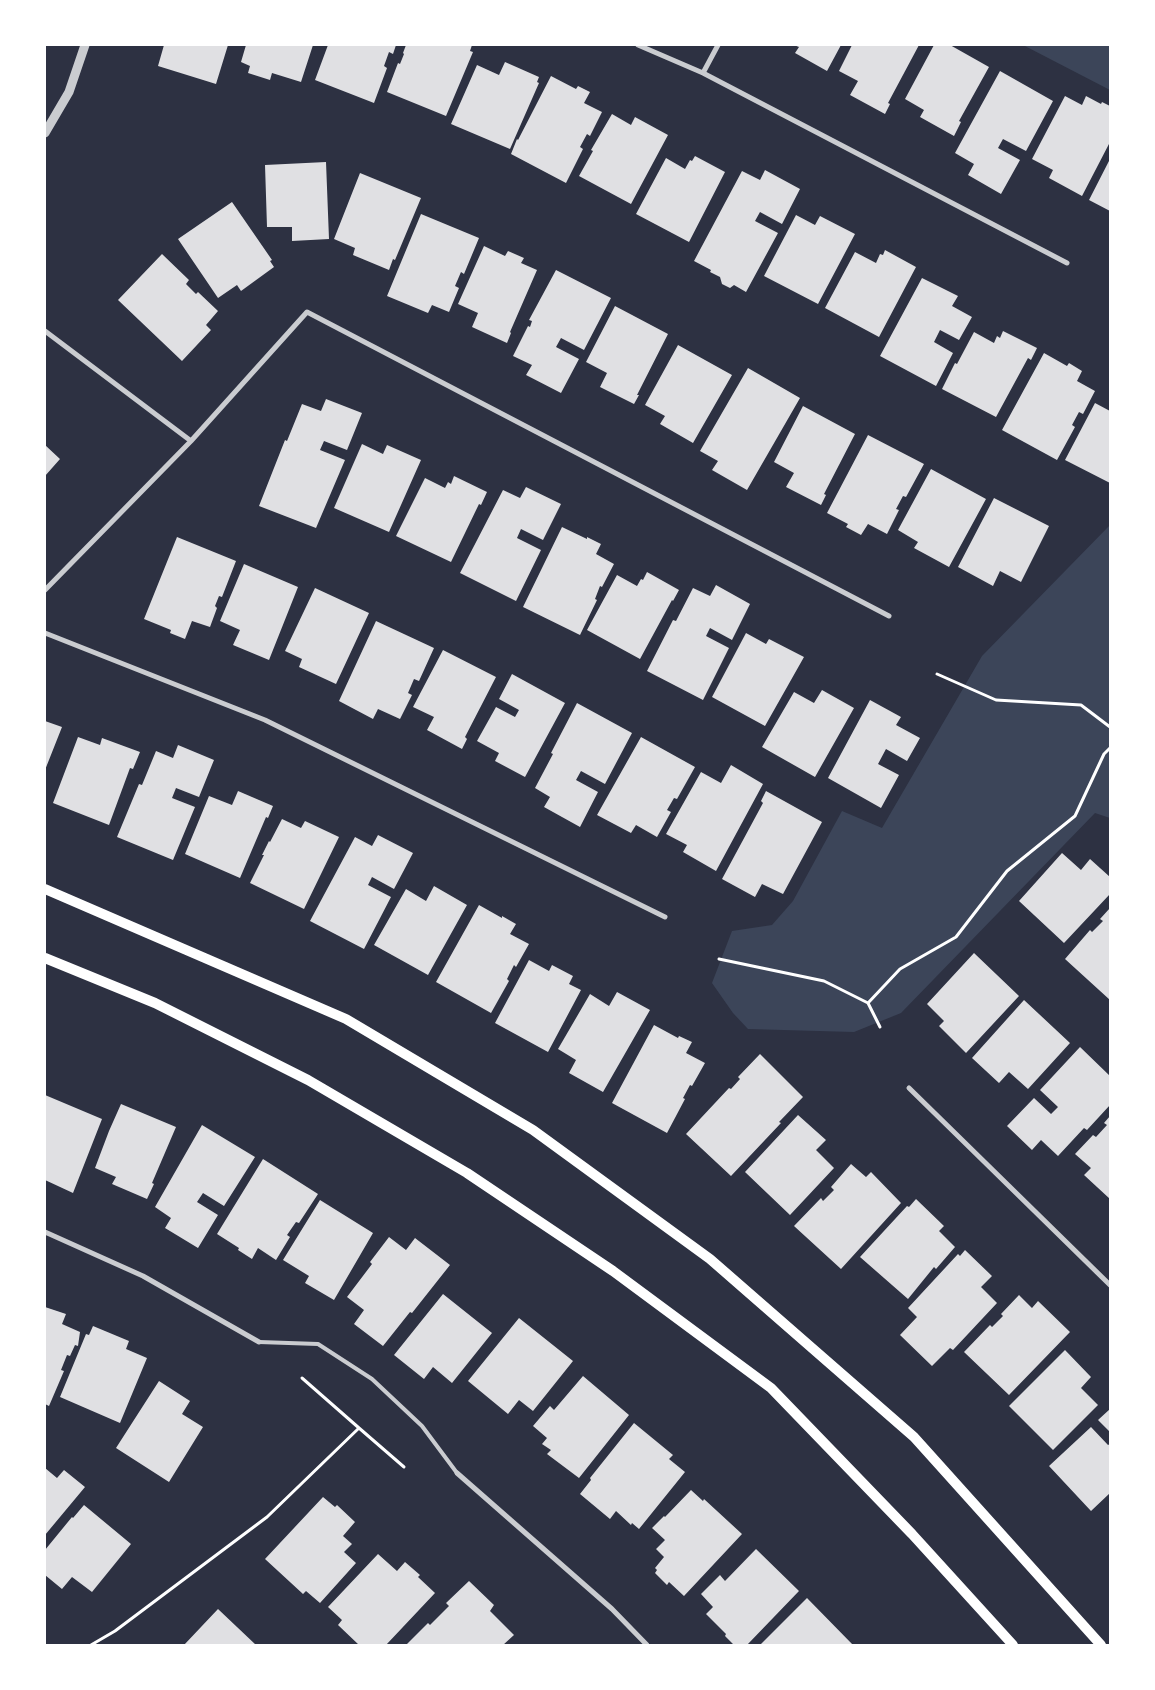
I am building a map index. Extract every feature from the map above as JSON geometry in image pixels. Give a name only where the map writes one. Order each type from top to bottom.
[{"type":"main road","points":[[45,889],[346,1019],[541,1136],[710,1259],[914,1437],[1101,1645]]},
{"type":"main road","points":[[45,958],[155,1004],[308,1080],[467,1173],[613,1271],[771,1388],[912,1534],[1013,1645]]},
{"type":"street","points":[[45,133],[69,92],[85,45]]},
{"type":"street","points":[[638,45],[703,73],[1067,263]]},
{"type":"street","points":[[703,73],[718,45]]},
{"type":"street","points":[[45,590],[191,441],[307,312],[889,616]]},
{"type":"street","points":[[45,331],[191,441]]},
{"type":"street","points":[[45,633],[265,720],[665,917]]},
{"type":"street","points":[[909,1088],[1110,1285]]},
{"type":"street","points":[[45,1232],[143,1276],[259,1342]]},
{"type":"street","points":[[457,1473],[612,1609],[648,1645]]},
{"type":"lane","points":[[259,1342],[318,1344],[372,1379],[422,1426],[457,1473]]},
{"type":"path","points":[[937,674],[996,700],[1081,705],[1110,728]]},
{"type":"path","points":[[868,1003],[900,969],[956,937],[1007,871],[1075,816],[1104,754],[1110,748]]},
{"type":"path","points":[[719,959],[824,981],[868,1003],[880,1027]]},
{"type":"path","points":[[302,1378],[404,1467]]},
{"type":"path","points":[[91,1645],[115,1631],[267,1517],[359,1428]]},
{"type":"shaded area","points":[[1023,45],[1110,45],[1110,90]]},
{"type":"shaded area","points":[[1110,525],[1110,818],[1095,813],[901,1013],[854,1032],[748,1029],[733,1013],[712,983],[732,931],[772,925],[793,901],[842,811],[882,828],[982,656]]},
{"type":"building","points":[[164,45],[228,45],[216,84],[158,66]]},
{"type":"building","points":[[246,45],[313,45],[301,82],[272,73],[270,80],[248,73],[250,66],[241,62]]},
{"type":"building","points":[[328,45],[396,45],[393,54],[389,52],[384,66],[387,68],[374,103],[315,80]]},
{"type":"building","points":[[406,45],[472,45],[470,51],[473,52],[446,116],[387,92],[398,63],[400,64]]},
{"type":"building","points":[[794,45],[841,45],[827,71],[795,53],[799,47]]},
{"type":"building","points":[[852,45],[919,45],[888,103],[890,104],[885,114],[850,95],[858,81],[839,71]]},
{"type":"building","points":[[934,45],[950,45],[989,67],[959,121],[961,122],[954,136],[920,117],[924,110],[905,99]]},
{"type":"building","points":[[505,62],[539,77],[537,82],[539,83],[510,149],[451,124],[477,65],[499,75]]},
{"type":"building","points":[[1000,71],[1053,101],[1026,151],[1003,139],[998,148],[1020,160],[1001,194],[968,175],[974,164],[955,153]]},
{"type":"building","points":[[551,76],[576,89],[578,86],[590,92],[584,103],[602,112],[590,136],[587,134],[580,147],[583,149],[566,183],[511,154],[517,139]]},
{"type":"building","points":[[1065,96],[1082,105],[1086,96],[1101,104],[1102,102],[1110,106],[1110,142],[1082,196],[1049,178],[1053,170],[1032,159]]},
{"type":"building","points":[[612,114],[631,125],[635,117],[668,135],[631,204],[579,176],[593,151],[591,150]]},
{"type":"building","points":[[695,156],[725,172],[689,242],[636,214],[666,158],[685,169],[690,160],[692,161]]},
{"type":"building","points":[[1110,159],[1110,211],[1089,200]]},
{"type":"building","points":[[326,162],[329,239],[292,241],[292,227],[267,227],[265,165]]},
{"type":"building","points":[[765,170],[800,189],[782,224],[760,212],[755,221],[778,233],[746,292],[734,285],[730,288],[722,284],[720,277],[694,261],[742,171],[760,180]]},
{"type":"building","points":[[360,173],[421,198],[389,270],[353,255],[355,248],[334,239]]},
{"type":"building","points":[[232,202],[272,260],[270,261],[274,267],[241,291],[237,285],[218,298],[178,239]]},
{"type":"building","points":[[421,214],[479,238],[464,274],[461,272],[455,286],[459,288],[449,312],[432,305],[428,313],[387,296]]},
{"type":"building","points":[[796,215],[815,225],[820,216],[855,234],[818,304],[764,276]]},
{"type":"building","points":[[484,246],[505,256],[508,251],[524,258],[521,263],[537,270],[507,343],[472,327],[478,313],[458,304]]},
{"type":"building","points":[[885,250],[916,267],[879,337],[825,308],[855,252],[876,263],[880,254],[883,255]]},
{"type":"building","points":[[162,254],[189,280],[186,284],[196,294],[198,292],[218,311],[206,325],[211,330],[182,361],[118,300]]},
{"type":"building","points":[[556,270],[611,298],[584,350],[561,338],[556,347],[579,359],[561,393],[526,375],[532,365],[513,356],[528,326],[530,327],[532,321],[529,320]]},
{"type":"building","points":[[922,278],[958,296],[952,306],[972,317],[959,340],[940,330],[934,342],[953,353],[936,386],[880,356]]},
{"type":"building","points":[[615,306],[668,334],[634,404],[600,387],[607,373],[586,362]]},
{"type":"building","points":[[1003,331],[1037,348],[1031,360],[1028,358],[996,417],[942,389],[974,332],[994,343],[997,336],[1000,338]]},
{"type":"building","points":[[678,345],[732,375],[693,443],[660,424],[665,416],[645,405]]},
{"type":"building","points":[[1044,353],[1067,366],[1069,363],[1082,371],[1077,381],[1095,391],[1083,414],[1079,412],[1072,425],[1075,427],[1057,460],[1002,430]]},
{"type":"building","points":[[748,368],[800,398],[747,490],[712,470],[718,461],[700,451]]},
{"type":"building","points":[[326,399],[362,413],[347,450],[324,441],[320,450],[345,460],[316,528],[259,506],[285,440],[287,441],[302,404],[321,411]]},
{"type":"building","points":[[1095,403],[1110,411],[1110,483],[1065,460]]},
{"type":"building","points":[[803,406],[855,434],[824,494],[826,495],[821,505],[786,487],[794,473],[774,462]]},
{"type":"building","points":[[868,435],[924,464],[906,497],[903,496],[896,509],[899,510],[887,534],[868,524],[861,535],[846,527],[848,524],[827,513]]},
{"type":"building","points":[[362,444],[383,454],[387,445],[421,460],[389,532],[334,508]]},
{"type":"building","points":[[45,445],[60,459],[45,476]]},
{"type":"building","points":[[931,469],[986,499],[949,567],[914,548],[918,542],[898,530]]},
{"type":"building","points":[[454,476],[487,492],[481,505],[479,504],[451,562],[396,536],[425,478],[445,488],[448,482],[451,484]]},
{"type":"building","points":[[526,487],[561,504],[543,540],[521,529],[517,538],[541,550],[516,601],[460,573],[503,490],[520,498]]},
{"type":"building","points":[[994,498],[1049,526],[1021,582],[1000,571],[993,586],[958,567]]},
{"type":"building","points":[[562,527],[601,544],[596,554],[614,564],[602,587],[600,586],[595,599],[597,600],[580,635],[523,607]]},
{"type":"building","points":[[177,537],[236,561],[222,597],[219,596],[215,606],[217,608],[210,627],[192,621],[185,639],[170,633],[171,630],[144,619]]},
{"type":"building","points":[[244,564],[298,587],[269,660],[233,645],[240,630],[220,621]]},
{"type":"building","points":[[647,572],[679,590],[640,659],[587,630],[617,575],[637,586]]},
{"type":"building","points":[[716,585],[750,604],[732,640],[710,628],[706,636],[729,648],[703,700],[647,671],[673,620],[676,621],[693,588],[710,596]]},
{"type":"building","points":[[315,588],[369,613],[336,684],[299,667],[302,659],[285,651]]},
{"type":"building","points":[[376,621],[434,648],[419,681],[414,679],[408,693],[412,695],[400,719],[378,709],[373,719],[339,701]]},
{"type":"building","points":[[746,633],[766,644],[769,639],[804,657],[765,726],[712,697]]},
{"type":"building","points":[[443,650],[496,677],[465,737],[467,739],[462,749],[427,730],[434,717],[413,707]]},
{"type":"building","points":[[512,674],[565,703],[525,777],[495,761],[499,753],[477,741],[496,707],[515,717],[519,710],[499,699]]},
{"type":"building","points":[[822,690],[854,708],[815,777],[762,747],[794,692],[814,703]]},
{"type":"building","points":[[870,700],[901,717],[896,725],[920,738],[907,761],[886,749],[878,764],[899,775],[881,808],[828,778]]},
{"type":"building","points":[[577,703],[632,733],[605,784],[581,771],[576,780],[598,792],[580,827],[544,807],[550,797],[535,788]]},
{"type":"building","points":[[45,721],[62,727],[45,770]]},
{"type":"building","points":[[78,737],[100,745],[102,738],[140,752],[133,769],[130,768],[109,825],[53,803]]},
{"type":"building","points":[[641,737],[695,767],[677,799],[674,798],[667,810],[671,812],[657,837],[636,825],[631,833],[597,815]]},
{"type":"building","points":[[178,745],[214,760],[199,797],[176,788],[172,798],[195,807],[173,860],[117,837],[139,784],[142,785],[156,751],[173,758]]},
{"type":"building","points":[[731,765],[763,784],[716,871],[683,852],[687,845],[666,834],[701,772],[721,783]]},
{"type":"building","points":[[238,791],[273,806],[268,818],[266,817],[240,878],[185,854],[209,796],[232,805]]},
{"type":"building","points":[[766,791],[822,822],[783,894],[762,884],[755,897],[722,879],[763,803],[761,801]]},
{"type":"building","points":[[282,819],[301,828],[305,821],[339,837],[304,909],[250,883],[269,841]]},
{"type":"building","points":[[378,835],[413,853],[394,889],[372,877],[368,885],[391,897],[364,949],[310,921],[355,837],[372,846]]},
{"type":"building","points":[[1062,853],[1081,870],[1090,859],[1110,877],[1110,894],[1064,943],[1019,901]]},
{"type":"building","points":[[434,886],[467,905],[428,975],[374,945],[406,889],[426,901]]},
{"type":"building","points":[[479,905],[516,924],[510,934],[529,944],[516,967],[514,965],[507,979],[509,981],[491,1013],[436,982]]},
{"type":"building","points":[[1110,908],[1110,1000],[1065,959],[1090,930],[1092,932],[1103,921],[1100,919]]},
{"type":"building","points":[[974,953],[1019,996],[966,1053],[939,1026],[944,1021],[927,1004]]},
{"type":"building","points":[[529,960],[549,971],[552,965],[573,976],[569,984],[581,990],[548,1052],[495,1023]]},
{"type":"building","points":[[617,992],[650,1010],[603,1092],[569,1073],[576,1060],[558,1049],[590,994],[609,1006]]},
{"type":"building","points":[[1024,1000],[1070,1043],[1028,1089],[1009,1072],[999,1083],[972,1058]]},
{"type":"building","points":[[654,1025],[678,1038],[679,1036],[692,1042],[686,1053],[705,1063],[692,1086],[690,1085],[683,1098],[685,1099],[667,1133],[612,1103]]},
{"type":"building","points":[[1080,1047],[1110,1076],[1110,1105],[1087,1130],[1084,1128],[1058,1156],[1041,1140],[1032,1150],[1007,1126],[1034,1098],[1051,1114],[1058,1107],[1040,1090]]},
{"type":"building","points":[[760,1054],[803,1097],[731,1176],[686,1134],[729,1088],[731,1089],[740,1079],[738,1077]]},
{"type":"building","points":[[45,1095],[102,1119],[73,1193],[45,1180]]},
{"type":"building","points":[[121,1104],[176,1127],[147,1199],[112,1184],[116,1177],[95,1168]]},
{"type":"building","points":[[798,1115],[826,1140],[816,1150],[834,1168],[790,1215],[745,1172]]},
{"type":"building","points":[[1110,1116],[1110,1199],[1084,1175],[1091,1168],[1075,1154],[1093,1135],[1096,1137],[1107,1125],[1104,1123]]},
{"type":"building","points":[[202,1125],[255,1157],[224,1206],[203,1193],[197,1202],[218,1215],[198,1248],[165,1228],[171,1218],[155,1207]]},
{"type":"building","points":[[263,1159],[318,1194],[299,1223],[296,1222],[287,1235],[290,1237],[276,1260],[258,1248],[252,1259],[217,1234]]},
{"type":"building","points":[[851,1164],[866,1177],[871,1172],[901,1203],[841,1269],[794,1226],[821,1198],[823,1201],[834,1190],[831,1187]]},
{"type":"building","points":[[916,1199],[944,1226],[939,1231],[955,1247],[936,1269],[934,1267],[908,1299],[860,1257],[907,1206],[909,1207]]},
{"type":"building","points":[[320,1200],[373,1233],[334,1300],[305,1283],[309,1276],[283,1260]]},
{"type":"building","points":[[389,1237],[406,1250],[415,1238],[450,1265],[383,1346],[354,1324],[364,1310],[347,1297],[372,1264],[370,1262]]},
{"type":"building","points":[[965,1250],[992,1276],[981,1287],[997,1303],[953,1350],[950,1348],[932,1366],[900,1335],[917,1317],[908,1308],[958,1254],[960,1256]]},
{"type":"building","points":[[443,1294],[492,1333],[452,1383],[433,1367],[424,1379],[394,1355]]},
{"type":"building","points":[[1019,1295],[1032,1308],[1038,1301],[1070,1332],[1009,1395],[964,1352],[990,1325],[992,1327],[1003,1316],[1001,1314]]},
{"type":"building","points":[[45,1307],[66,1314],[62,1324],[80,1332],[78,1346],[75,1345],[70,1356],[67,1355],[61,1370],[64,1371],[49,1406],[45,1404]]},
{"type":"building","points":[[519,1318],[573,1361],[533,1411],[519,1400],[508,1414],[468,1381]]},
{"type":"building","points":[[93,1326],[129,1341],[126,1349],[147,1358],[120,1423],[60,1397],[86,1334],[89,1335]]},
{"type":"building","points":[[1065,1350],[1091,1377],[1081,1388],[1098,1405],[1053,1450],[1009,1406]]},
{"type":"building","points":[[583,1376],[629,1415],[579,1478],[547,1454],[551,1450],[542,1444],[547,1438],[533,1426],[550,1406],[554,1410]]},
{"type":"building","points":[[159,1381],[190,1401],[182,1414],[203,1427],[169,1482],[116,1448]]},
{"type":"building","points":[[1110,1409],[1110,1432],[1098,1420]]},
{"type":"building","points":[[634,1423],[673,1455],[669,1459],[685,1472],[639,1529],[632,1523],[631,1525],[616,1511],[610,1519],[580,1494],[591,1480],[590,1478]]},
{"type":"building","points":[[1091,1427],[1108,1445],[1110,1444],[1110,1493],[1091,1511],[1049,1466]]},
{"type":"building","points":[[45,1468],[57,1478],[64,1470],[85,1487],[45,1535]]},
{"type":"building","points":[[691,1490],[703,1501],[704,1499],[742,1534],[684,1596],[669,1582],[667,1585],[655,1573],[657,1570],[655,1568],[664,1557],[656,1549],[665,1540],[652,1528]]},
{"type":"building","points":[[323,1497],[335,1507],[337,1505],[355,1522],[343,1536],[352,1544],[344,1552],[356,1563],[320,1603],[306,1591],[303,1594],[265,1559]]},
{"type":"building","points":[[84,1505],[131,1544],[92,1592],[72,1577],[62,1589],[45,1575],[45,1550]]},
{"type":"building","points":[[756,1549],[799,1591],[747,1645],[734,1645],[706,1614],[713,1607],[701,1594],[720,1575],[725,1581]]},
{"type":"building","points":[[378,1554],[397,1571],[405,1562],[420,1575],[418,1577],[435,1593],[386,1645],[359,1645],[338,1625],[342,1620],[328,1607]]},
{"type":"building","points":[[469,1581],[494,1605],[490,1611],[514,1635],[503,1645],[408,1645],[428,1623],[430,1625],[449,1606],[446,1603]]},
{"type":"building","points":[[807,1598],[853,1645],[760,1645]]},
{"type":"building","points":[[218,1609],[256,1645],[184,1645]]}]
